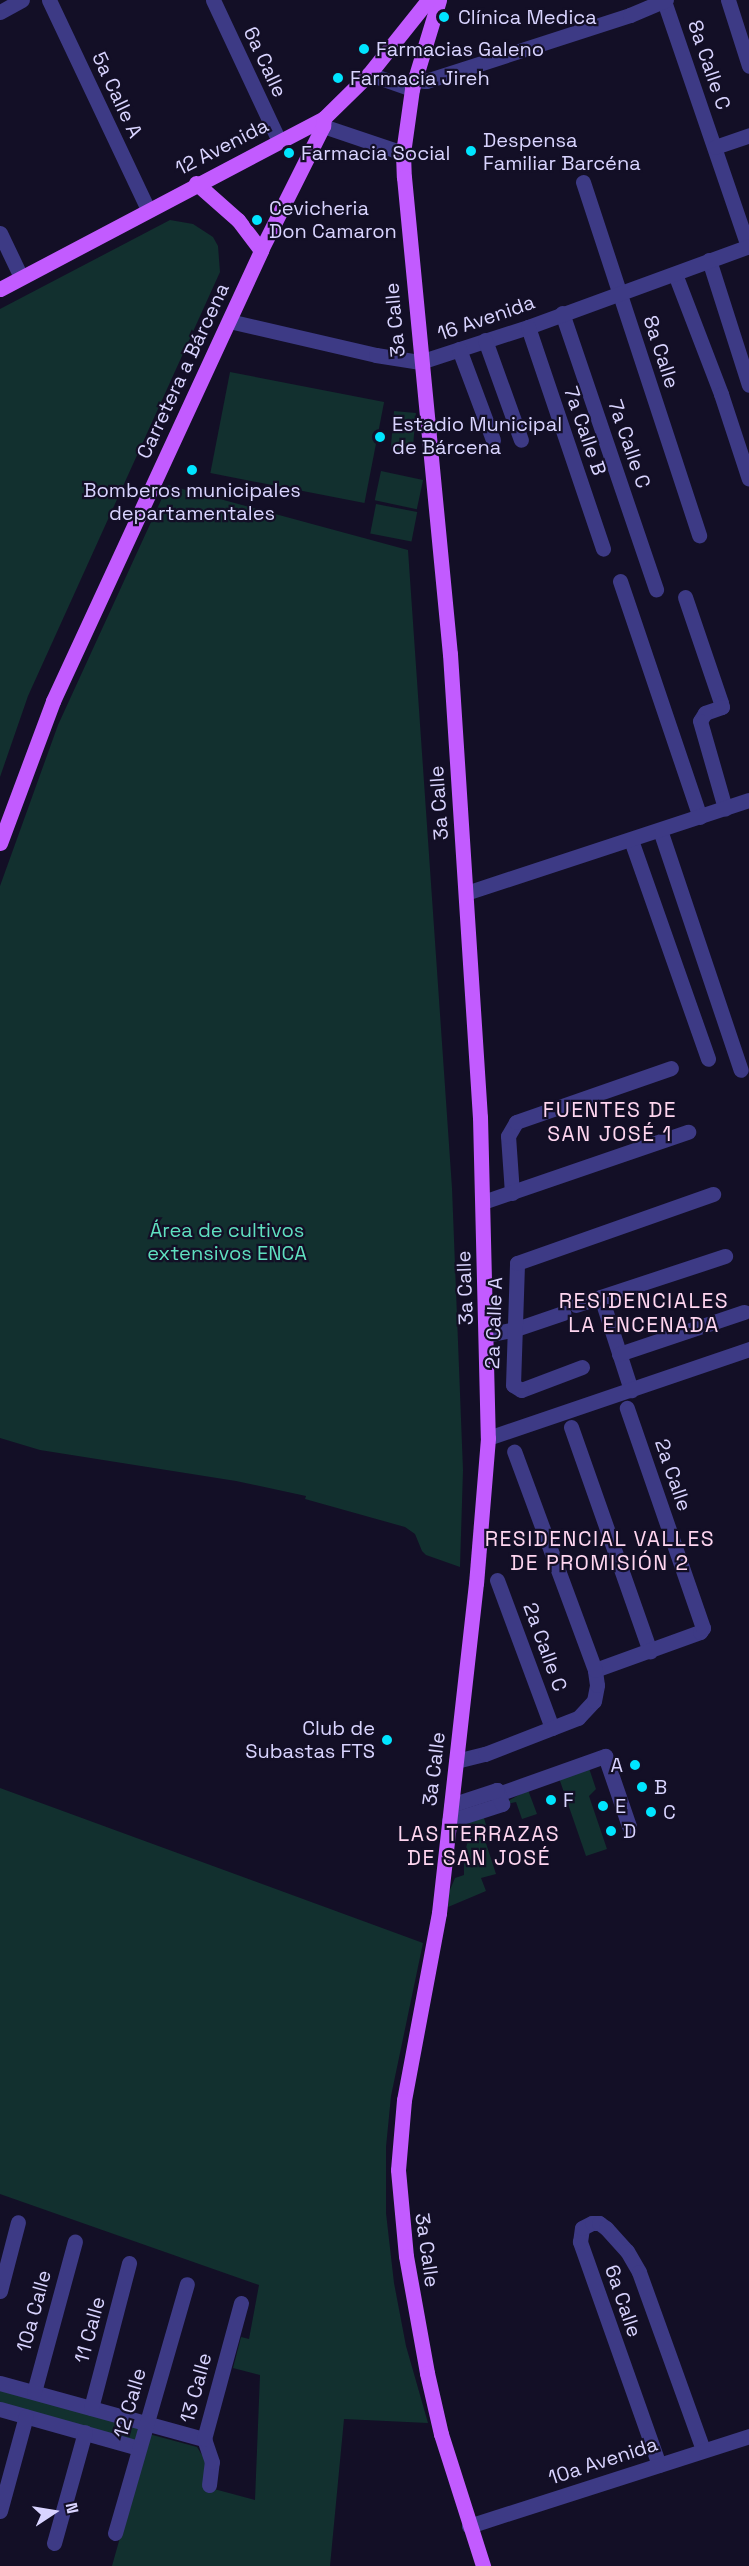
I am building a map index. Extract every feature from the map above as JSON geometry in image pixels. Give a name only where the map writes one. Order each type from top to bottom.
[{"type":"main road","name":"12 Avenida","points":[[0,289],[196,183],[279,141],[324,122],[369,75],[428,0]]},
{"type":"main road","name":"3a Calle","points":[[439,0],[413,84],[403,153],[420,362],[448,631],[466,893],[483,1202],[488,1438],[476,1583],[438,1916],[401,2118],[398,2179],[406,2256],[427,2373],[441,2434],[483,2566]]},
{"type":"main road","name":"Carretera a Bárcena","points":[[0,843],[53,701],[261,250],[324,122]]},
{"type":"main road","points":[[196,183],[238,220],[261,250]]},
{"type":"street","points":[[0,12],[22,0]]},
{"type":"street","name":"5a Calle A","points":[[49,0],[148,209]]},
{"type":"street","name":"6a Calle","points":[[213,0],[279,141]]},
{"type":"street","points":[[369,75],[413,84],[426,81],[630,15],[665,0]]},
{"type":"street","name":"8a Calle C","points":[[665,0],[748,247]]},
{"type":"street","points":[[728,0],[749,66]]},
{"type":"street","points":[[324,122],[403,153]]},
{"type":"street","points":[[715,147],[749,135]]},
{"type":"street","name":"8a Calle","points":[[583,182],[699,535]]},
{"type":"street","points":[[0,233],[21,277]]},
{"type":"street","name":"16 Avenida","points":[[229,321],[375,355],[420,362],[528,327],[748,247]]},
{"type":"street","points":[[710,260],[749,386]]},
{"type":"street","points":[[675,274],[721,394],[749,479]]},
{"type":"street","name":"7a Calle C","points":[[562,314],[656,589]]},
{"type":"street","name":"7a Calle B","points":[[528,327],[603,549]]},
{"type":"street","points":[[485,340],[521,440]]},
{"type":"street","points":[[459,349],[493,440]]},
{"type":"street","points":[[620,581],[700,817]]},
{"type":"street","points":[[685,597],[722,707],[705,713],[700,721],[725,808]]},
{"type":"street","points":[[466,893],[749,800]]},
{"type":"street","points":[[660,830],[741,1070]]},
{"type":"street","points":[[632,840],[708,1059]]},
{"type":"street","points":[[512,1193],[508,1136],[516,1122],[671,1068]]},
{"type":"street","points":[[483,1202],[688,1132]]},
{"type":"street","name":"2a Calle A","points":[[582,1367],[520,1390],[513,1385],[517,1263],[713,1194]]},
{"type":"street","points":[[576,1305],[725,1256]]},
{"type":"street","points":[[601,1297],[631,1390]]},
{"type":"street","points":[[619,1354],[744,1311]]},
{"type":"street","points":[[487,1335],[516,1329],[563,1313]]},
{"type":"street","points":[[488,1438],[749,1349]]},
{"type":"street","name":"2a Calle","points":[[627,1408],[702,1623],[700,1632],[650,1651]]},
{"type":"street","points":[[571,1427],[650,1651],[595,1670]]},
{"type":"street","points":[[457,1754],[504,1747],[578,1718],[594,1701],[597,1685],[595,1670],[514,1451]]},
{"type":"street","name":"2a Calle C","points":[[498,1580],[552,1728]]},
{"type":"street","points":[[449,1821],[499,1796],[605,1756],[629,1826]]},
{"type":"street","points":[[451,1805],[499,1796]]},
{"type":"street","points":[[0,2291],[18,2222]]},
{"type":"street","name":"6a Calle","points":[[659,2465],[580,2242],[582,2228],[592,2223],[599,2223],[606,2228],[627,2251],[639,2272],[703,2450]]},
{"type":"street","name":"10a Calle","points":[[34,2392],[75,2241]]},
{"type":"street","name":"11 Calle","points":[[92,2408],[129,2263]]},
{"type":"street","name":"12 Calle","points":[[115,2533],[186,2284]]},
{"type":"street","name":"13 Calle","points":[[209,2485],[212,2462],[204,2439],[241,2303]]},
{"type":"street","points":[[0,2383],[204,2439]]},
{"type":"street","points":[[0,2409],[139,2448]]},
{"type":"street","points":[[0,2511],[26,2416]]},
{"type":"street","points":[[54,2543],[85,2432]]},
{"type":"street","name":"10a Avenida","points":[[469,2526],[749,2436]]},
{"type":"green space","points":[[170,220],[193,224],[213,237],[218,246],[220,272],[28,696],[0,777],[0,309]]},
{"type":"green space","points":[[230,372],[384,402],[364,503],[210,473]]},
{"type":"green space","points":[[394,411],[416,413],[413,452],[391,450]]},
{"type":"green space","points":[[381,471],[423,480],[417,509],[375,500]]},
{"type":"green space","name":"Área de cultivos extensivos ENCA","points":[[168,485],[408,550],[452,1188],[463,1470],[460,1567],[426,1555],[415,1534],[405,1527],[305,1499],[306,1496],[236,1481],[40,1450],[0,1438],[0,886],[58,725]]},
{"type":"green space","points":[[376,504],[417,512],[412,541],[370,533]]},
{"type":"green space","points":[[589,1768],[596,1789],[589,1796],[607,1849],[586,1856],[559,1778]]},
{"type":"green space","points":[[0,1788],[423,1943],[391,2096],[386,2147],[386,2213],[394,2283],[406,2346],[428,2423],[344,2419],[330,2566],[112,2566],[149,2434],[197,2447],[202,2455],[210,2458],[203,2486],[255,2500],[260,2375],[233,2368],[241,2337],[249,2339],[259,2285],[0,2194]]},
{"type":"green space","points":[[528,1790],[537,1814],[522,1819],[516,1802],[507,1804],[506,1802]]},
{"type":"green space","points":[[498,1813],[484,1818],[486,1825],[481,1828],[496,1874],[481,1878],[486,1891],[448,1907],[449,1892],[455,1878],[464,1875],[464,1856],[471,1828],[470,1825],[461,1828],[464,1823]]},
{"type":"green space","points":[[0,2383],[147,2422],[140,2447],[0,2410]]},
{"type":"place","name":"Clínica Medica","points":[[444,17]]},
{"type":"place","name":"Farmacias Galeno","points":[[364,49]]},
{"type":"place","name":"Farmacia Jireh","points":[[338,78]]},
{"type":"place","name":"Despensa Familiar Barcéna","points":[[471,151]]},
{"type":"place","name":"Farmacia Social","points":[[289,153]]},
{"type":"place","name":"Cevicheria Don Camaron","points":[[257,220]]},
{"type":"place","name":"Estadio Municipal de Bárcena","points":[[380,437]]},
{"type":"place","name":"Bomberos municipales departamentales","points":[[192,470]]},
{"type":"place","name":"Club de Subastas FTS","points":[[387,1740]]},
{"type":"place","name":"A","points":[[635,1765]]},
{"type":"place","name":"B","points":[[642,1787]]},
{"type":"place","name":"F","points":[[551,1800]]},
{"type":"place","name":"E","points":[[603,1806]]},
{"type":"place","name":"C","points":[[651,1812]]},
{"type":"place","name":"D","points":[[611,1831]]},
{"type":"district","name":"FUENTES DE SAN JOSÉ 1","points":[[610,1122]]},
{"type":"district","name":"RESIDENCIALES LA ENCENADA","points":[[644,1313]]},
{"type":"district","name":"RESIDENCIAL VALLES DE PROMISIÓN 2","points":[[600,1551]]},
{"type":"district","name":"LAS TERRAZAS DE SAN JOSÉ","points":[[479,1846]]}]
